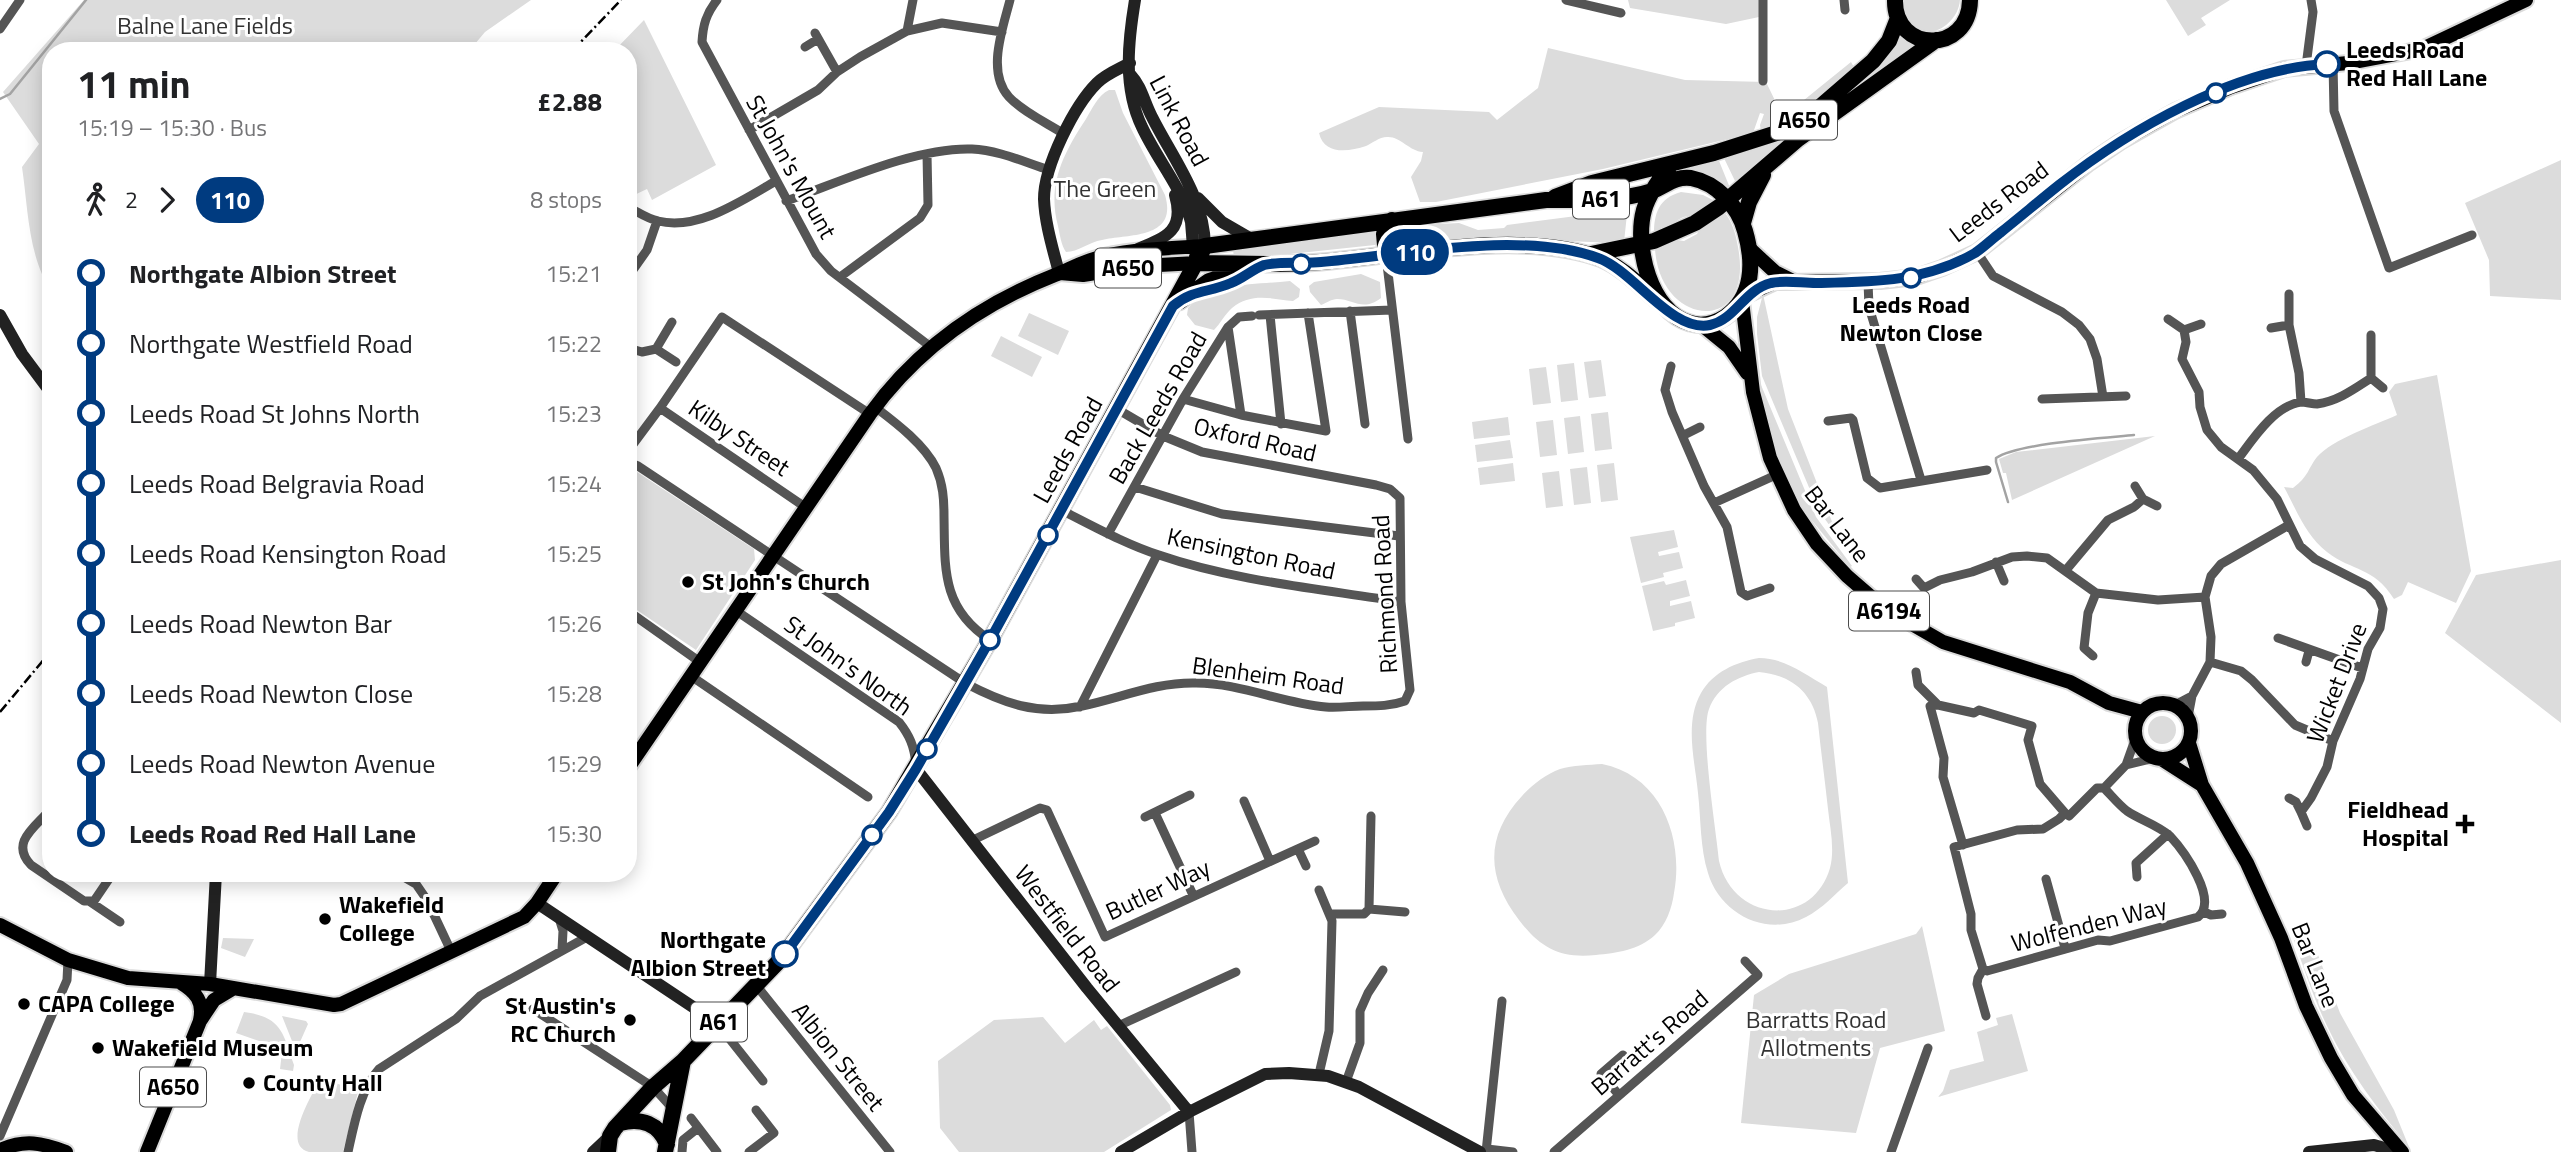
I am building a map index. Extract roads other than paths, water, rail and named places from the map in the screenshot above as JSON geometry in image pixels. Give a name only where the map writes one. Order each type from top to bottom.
[{"type":"highway","points":[[1895,0],[1898,18],[1904,28],[1916,37],[1936,40],[1954,34],[1965,22],[1972,3]]},
{"type":"highway","name":"A650","points":[[1546,200],[1592,183],[1746,144],[1795,125],[1873,61],[1889,41],[1898,18]]},
{"type":"highway","name":"A650","points":[[1589,255],[1642,244],[1686,228],[1728,200],[1810,130],[1936,40]]},
{"type":"highway","points":[[1743,223],[1749,202],[1769,163]]},
{"type":"highway","points":[[1654,191],[1671,164]]},
{"type":"highway","name":"A61","points":[[1199,246],[1392,220],[1466,213],[1546,200],[1597,200],[1654,191],[1671,180],[1690,178],[1706,183],[1728,200],[1743,223],[1749,248],[1750,271],[1743,298]]},
{"type":"highway","name":"A61","points":[[1654,191],[1644,211],[1642,244],[1652,283],[1669,311]]},
{"type":"highway","points":[[1385,256],[1384,234],[1392,220]]},
{"type":"highway","name":"Leeds Road","points":[[916,769],[1198,263],[1199,246]]},
{"type":"highway","name":"A61","points":[[1198,263],[1265,265],[1492,246],[1550,248],[1589,255],[1616,267],[1669,311],[1685,321],[1702,325]]},
{"type":"highway","points":[[1173,306],[1209,281],[1265,265]]},
{"type":"highway","points":[[1702,325],[1721,319],[1743,298]]},
{"type":"highway","name":"A61","points":[[609,1144],[620,1123],[653,1087],[683,1061],[790,948],[889,812],[916,769]]},
{"type":"highway","name":"A61","points":[[666,1148],[683,1061]]},
{"type":"highway","name":"A61","points":[[620,1123],[646,1122],[660,1131],[666,1148]]},
{"type":"main road","name":"Leeds Road","points":[[1743,298],[1770,283],[1868,282],[1916,277],[1942,268],[1977,252],[2060,184],[2120,142],[2175,111],[2231,86],[2284,69],[2422,49],[2526,0]]},
{"type":"main road","name":"A650","points":[[637,755],[873,410],[931,347],[998,301],[1085,261],[1130,252],[1199,246]]},
{"type":"main road","points":[[1749,248],[1775,272],[1798,283]]},
{"type":"main road","name":"A650","points":[[1059,273],[1083,275],[1140,266],[1198,263]]},
{"type":"main road","name":"Bar Lane","points":[[1743,298],[1751,380],[1758,418],[1776,475],[1794,510],[1818,544],[1847,576],[1884,608],[1943,642],[2070,682],[2109,703],[2142,712]]},
{"type":"main road","name":"Bar Lane","points":[[1702,325],[1739,358],[1751,380]]},
{"type":"main road","name":"Bar Lane","points":[[2109,703],[2135,734]]},
{"type":"main road","name":"A6194","points":[[2142,712],[2158,703],[2175,705]]},
{"type":"main road","points":[[2175,705],[2188,717]]},
{"type":"main road","points":[[2135,734],[2142,712]]},
{"type":"main road","name":"A6194","points":[[2188,717],[2192,731],[2189,743]]},
{"type":"main road","name":"A6194","points":[[2135,734],[2142,749],[2159,759]]},
{"type":"main road","points":[[2159,759],[2178,755],[2189,743]]},
{"type":"main road","name":"Bar Lane","points":[[2189,743],[2202,785],[2247,863],[2281,939],[2306,1006],[2331,1058],[2353,1095],[2400,1152]]},
{"type":"main road","name":"Bar Lane","points":[[2159,759],[2202,785]]},
{"type":"main road","points":[[0,925],[68,960],[128,978],[210,984],[334,1005],[524,917],[551,882]]},
{"type":"main road","points":[[181,982],[190,988],[200,1001],[200,1021]]},
{"type":"main road","name":"A650","points":[[147,1152],[200,1021],[214,1000],[234,988]]},
{"type":"main road","points":[[0,1150],[23,1142],[66,1152]]},
{"type":"street","points":[[0,29],[20,0]]},
{"type":"street","name":"St John's Mount","points":[[717,0],[707,13],[702,42],[816,254],[840,277],[931,347]]},
{"type":"street","points":[[907,31],[914,0]]},
{"type":"street","points":[[1010,0],[998,58],[1003,88],[1010,98],[1065,134]]},
{"type":"street","points":[[1059,273],[1045,208],[1044,197],[1049,170],[1065,134],[1091,92],[1130,69],[1130,30],[1135,0]]},
{"type":"street","points":[[1566,0],[1621,13]]},
{"type":"street","points":[[1610,10],[1616,0]]},
{"type":"street","points":[[1763,0],[1763,81]]},
{"type":"street","points":[[2306,66],[2313,12],[2311,0]]},
{"type":"street","points":[[749,130],[818,90],[837,72],[877,46],[907,31],[942,23],[1002,32]]},
{"type":"street","points":[[804,47],[817,36],[837,72]]},
{"type":"street","points":[[2333,64],[2334,111],[2389,268],[2472,235]]},
{"type":"street","name":"Link Road","points":[[1130,69],[1130,93],[1138,118],[1189,213],[1199,246]]},
{"type":"street","name":"Link Road","points":[[1130,69],[1152,119],[1193,193],[1200,214],[1199,246]]},
{"type":"street","points":[[786,201],[927,154],[950,150],[974,149],[1049,170]]},
{"type":"street","points":[[840,277],[925,212],[928,205],[927,154]]},
{"type":"street","points":[[1130,252],[1166,236],[1176,225],[1178,207],[1170,177]]},
{"type":"street","points":[[637,211],[657,221],[692,221],[722,210],[776,181]]},
{"type":"street","points":[[1193,193],[1217,218],[1253,240]]},
{"type":"street","points":[[637,205],[641,201]]},
{"type":"street","points":[[637,265],[648,250],[657,221]]},
{"type":"street","points":[[1977,252],[1993,276],[2062,312],[2078,325],[2090,339],[2097,359],[2103,397]]},
{"type":"street","points":[[1385,256],[1409,439]]},
{"type":"street","points":[[1868,282],[1869,307],[1921,480]]},
{"type":"street","points":[[2289,295],[2289,326],[2299,373],[2301,402]]},
{"type":"street","name":"Back Leeds Road","points":[[1108,534],[1183,399],[1228,327],[1239,317],[1392,310]]},
{"type":"street","points":[[1350,311],[1365,424]]},
{"type":"street","points":[[1183,399],[1241,415],[1326,432],[1308,313]]},
{"type":"street","points":[[0,315],[22,355],[42,381]]},
{"type":"street","points":[[1270,315],[1281,424]]},
{"type":"street","points":[[660,408],[722,317],[909,435],[935,467],[942,486],[944,551],[949,590],[963,618],[990,640]]},
{"type":"street","points":[[2168,319],[2184,330],[2186,342],[2182,359],[2199,392],[2200,407],[2207,430],[2221,447],[2253,470],[2277,499],[2289,525],[2221,564],[2211,576],[2205,597],[2211,637],[2210,662],[2199,688],[2192,696],[2175,705]]},
{"type":"street","points":[[656,349],[672,322]]},
{"type":"street","points":[[2184,330],[2201,324]]},
{"type":"street","points":[[2271,328],[2289,326]]},
{"type":"street","points":[[1228,327],[1241,415]]},
{"type":"street","points":[[2371,335],[2371,378]]},
{"type":"street","points":[[637,351],[656,349],[677,362]]},
{"type":"street","points":[[1671,366],[1665,390],[1672,412],[1727,527],[1741,592],[1747,596],[1770,588]]},
{"type":"street","points":[[2238,459],[2264,424],[2301,402],[2315,404],[2335,400],[2371,378]]},
{"type":"street","points":[[2371,378],[2383,387]]},
{"type":"street","points":[[2042,399],[2126,396]]},
{"type":"street","name":"Kilby Street","points":[[637,440],[660,408],[805,507]]},
{"type":"street","name":"Oxford Road","points":[[1117,409],[1163,436],[1202,452],[1390,489]]},
{"type":"street","points":[[1828,421],[1853,420],[1867,478],[1877,486],[1885,488],[1987,470]]},
{"type":"street","points":[[1684,435],[1700,427]]},
{"type":"street","name":"Blenheim Road","points":[[637,466],[965,683],[998,700],[1029,708],[1080,707],[1139,689],[1197,682],[1229,686],[1327,707],[1392,705],[1405,701]]},
{"type":"street","points":[[1714,503],[1776,475]]},
{"type":"street","points":[[2135,486],[2143,499],[2157,506]]},
{"type":"street","points":[[1135,487],[1222,514],[1399,536]]},
{"type":"street","name":"Richmond Road","points":[[1390,489],[1400,498],[1401,602],[1410,690],[1405,701]]},
{"type":"street","points":[[2066,570],[2108,520],[2134,507],[2143,499]]},
{"type":"street","name":"Kensington Road","points":[[1061,510],[1157,555],[1207,569],[1401,602]]},
{"type":"street","name":"Wicket Drive","points":[[2289,525],[2300,546],[2315,559],[2368,586],[2379,598],[2382,609],[2380,628],[2368,649],[2360,679],[2333,741],[2327,767],[2301,812]]},
{"type":"street","points":[[1080,707],[1157,555]]},
{"type":"street","points":[[1916,579],[1924,588],[2012,556],[2027,556],[2047,558],[2096,593],[2158,600],[2205,597]]},
{"type":"street","points":[[1996,562],[2004,581]]},
{"type":"street","points":[[2093,656],[2084,648],[2088,613],[2096,593]]},
{"type":"street","name":"St John's North","points":[[735,610],[900,722],[912,742],[916,769]]},
{"type":"street","points":[[637,617],[700,662]]},
{"type":"street","points":[[2278,638],[2362,668]]},
{"type":"street","points":[[2305,662],[2309,651]]},
{"type":"street","points":[[2210,662],[2241,671],[2295,725],[2333,741]]},
{"type":"street","points":[[1916,672],[1918,685],[1938,705]]},
{"type":"street","points":[[691,676],[869,797]]},
{"type":"street","points":[[2188,717],[2192,696]]},
{"type":"street","points":[[2065,813],[2043,829],[2017,830],[1963,845],[1943,777],[1944,758],[1930,706],[1938,705],[1974,713],[1979,710],[2032,726],[2028,740],[2040,784],[2069,816],[2097,788],[2104,788],[2126,765],[2135,734]]},
{"type":"street","points":[[2126,765],[2159,759]]},
{"type":"street","name":"Westfield Road","points":[[916,769],[1189,1112]]},
{"type":"street","name":"Wolfenden Way","points":[[1983,970],[2098,940],[2110,941],[2198,917],[2204,912],[2201,884],[2185,854],[2168,834],[2126,810],[2104,788]]},
{"type":"street","points":[[1145,817],[1190,795]]},
{"type":"street","points":[[2288,798],[2296,802],[2307,826]]},
{"type":"street","points":[[1244,801],[1270,861]]},
{"type":"street","name":"Butler Way","points":[[971,841],[1040,808],[1047,810],[1105,937],[1315,841]]},
{"type":"street","points":[[1155,813],[1193,895]]},
{"type":"street","points":[[1331,914],[1364,914],[1369,909],[1371,816]]},
{"type":"street","points":[[42,819],[25,838],[21,848],[24,858],[42,872]]},
{"type":"street","points":[[2137,877],[2136,863],[2168,834]]},
{"type":"street","name":"Wolfenden Way","points":[[1963,845],[1954,847],[1971,914],[1971,930],[1983,970],[1978,984],[1986,1016]]},
{"type":"street","points":[[1298,849],[1306,866]]},
{"type":"street","points":[[2046,879],[2065,948]]},
{"type":"street","points":[[56,882],[84,901],[94,901],[107,882]]},
{"type":"street","points":[[210,984],[216,882]]},
{"type":"street","points":[[413,882],[427,900],[451,951]]},
{"type":"street","points":[[1319,890],[1332,921],[1329,1031],[1319,1074]]},
{"type":"street","points":[[89,901],[120,922]]},
{"type":"street","points":[[537,903],[718,1023],[763,1081]]},
{"type":"street","points":[[1369,909],[1405,912]]},
{"type":"street","name":"Wolfenden Way","points":[[2204,912],[2211,915],[2222,914]]},
{"type":"street","points":[[559,918],[563,931],[562,950]]},
{"type":"street","points":[[348,1152],[356,1119],[373,1076],[379,1069],[456,1019],[490,990],[587,937]]},
{"type":"street","points":[[0,1136],[67,980],[68,960]]},
{"type":"street","name":"Barratt's Road","points":[[1554,1152],[1758,975],[1745,961]]},
{"type":"street","points":[[1346,1082],[1360,1043],[1360,1011],[1383,970]]},
{"type":"street","points":[[1118,1026],[1236,972]]},
{"type":"street","name":"Albion Street","points":[[756,985],[890,1152]]},
{"type":"street","points":[[1484,1151],[1502,1001]]},
{"type":"street","points":[[533,1009],[653,1087],[675,1111]]},
{"type":"street","points":[[1891,1152],[1928,1048]]},
{"type":"street","points":[[1619,1095],[1601,1074],[1623,1055]]},
{"type":"street","points":[[1121,1152],[1189,1112],[1265,1074],[1319,1074],[1346,1082],[1484,1151],[1513,1152]]},
{"type":"street","points":[[749,1152],[774,1133],[756,1110]]},
{"type":"street","points":[[1189,1112],[1192,1152]]},
{"type":"street","points":[[691,1118],[717,1152]]},
{"type":"street","points":[[2360,1145],[2371,1136],[2376,1123]]},
{"type":"street","points":[[682,1152],[683,1140],[698,1128]]},
{"type":"street","points":[[593,1152],[609,1144]]},
{"type":"street","points":[[2309,1152],[2360,1145],[2383,1146],[2400,1152]]},
{"type":"waterway","points":[[52,42],[86,0]]},
{"type":"waterway","points":[[0,99],[10,94],[42,54]]},
{"type":"waterway","points":[[2008,502],[1996,458],[2023,448],[2134,435]]},
{"type":"railway","points":[[581,42],[621,0]]},
{"type":"railway","points":[[0,712],[42,662]]},
{"type":"place","name":"Leeds Road Red Hall Lane","points":[[2327,64]]},
{"type":"place","name":"Leeds Road Newton Close","points":[[1911,278]]},
{"type":"place","name":"St John's Church","points":[[688,582]]},
{"type":"place","name":"Fieldhead Hospital","points":[[2465,824]]},
{"type":"place","name":"Wakefield College","points":[[325,919]]},
{"type":"place","name":"Northgate Albion Street","points":[[785,954]]},
{"type":"place","name":"CAPA College","points":[[24,1004]]},
{"type":"place","name":"St Austin's RC Church","points":[[630,1020]]},
{"type":"place","name":"Wakefield Museum","points":[[98,1048]]},
{"type":"place","name":"County Hall","points":[[249,1083]]},
{"type":"park label","name":"Balne Lane Fields","points":[[205,26]]},
{"type":"park label","name":"The Green","points":[[1105,189]]},
{"type":"park label","name":"Barratts Road Allotments","points":[[1816,1034]]}]
